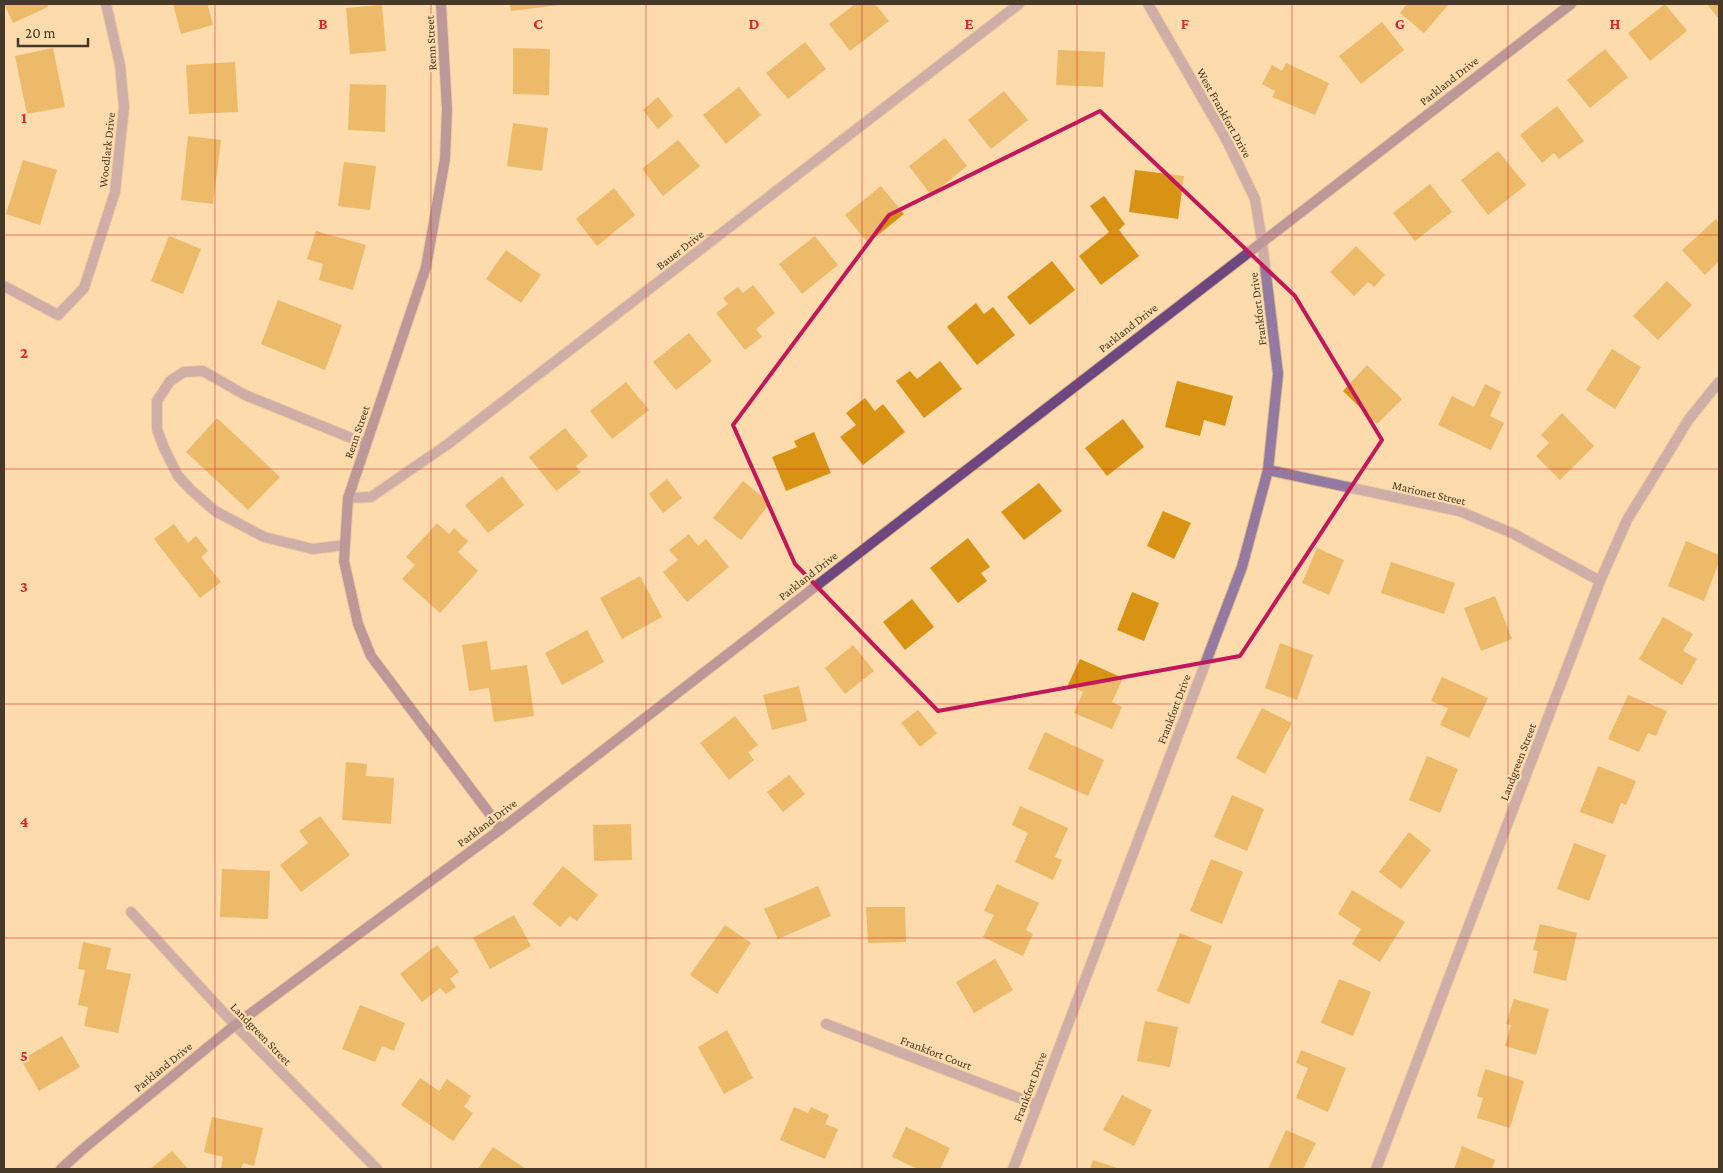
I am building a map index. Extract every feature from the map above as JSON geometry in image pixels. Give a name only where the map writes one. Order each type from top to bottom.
[{"type":"street","name":"Woodlark Drive","points":[[4,286],[58,315],[84,288],[115,192],[124,107],[120,65],[106,4]]},
{"type":"street","name":"Renn Street","points":[[441,4],[447,109],[443,168],[426,267],[348,498],[344,561],[358,624],[371,656],[501,829]]},
{"type":"street","name":"Bauer Drive","points":[[348,498],[371,497],[448,444],[1019,4]]},
{"type":"street","name":"West Frankfort Drive","points":[[1148,4],[1231,150],[1254,199],[1262,241]]},
{"type":"street","name":"Parkland Drive","points":[[61,1169],[90,1143],[235,1025],[501,829],[1571,4]]},
{"type":"street","name":"Frankfort Drive","points":[[1013,1169],[1242,567],[1268,470],[1278,374],[1262,241]]},
{"type":"street","points":[[345,545],[313,549],[264,537],[215,511],[190,490],[178,476],[157,429],[157,402],[170,381],[184,372],[203,371],[245,395],[366,444]]},
{"type":"street","name":"Landgreen Street","points":[[1376,1169],[1600,581],[1627,520],[1690,419],[1719,382]]},
{"type":"street","name":"Marionet Street","points":[[1268,470],[1459,511],[1514,534],[1600,581]]},
{"type":"street","name":"Landgreen Street","points":[[131,912],[235,1025],[376,1169]]},
{"type":"street","name":"Frankfort Court","points":[[826,1024],[1037,1105]]},
{"type":"highlighted area","points":[[1100,111],[1295,296],[1382,440],[1240,656],[938,711],[795,564],[733,425],[889,215]]},
{"type":"building","points":[[4,4],[47,4],[48,7],[13,23]]},
{"type":"building","points":[[173,4],[214,4],[208,6],[213,25],[181,34]]},
{"type":"building","points":[[510,4],[560,4],[560,5],[511,11]]},
{"type":"building","points":[[855,4],[875,4],[889,21],[850,51],[829,24]]},
{"type":"building","points":[[1407,4],[1449,4],[1424,33],[1400,13]]},
{"type":"building","points":[[1665,4],[1687,31],[1650,61],[1628,33]]},
{"type":"building","points":[[1707,4],[1719,4],[1719,19]]},
{"type":"building","points":[[382,5],[386,51],[350,54],[346,8]]},
{"type":"building","points":[[1382,22],[1404,50],[1361,84],[1339,56]]},
{"type":"building","points":[[805,42],[826,69],[788,99],[766,73]]},
{"type":"building","points":[[53,48],[65,107],[27,114],[15,56]]},
{"type":"building","points":[[513,48],[550,49],[549,95],[513,94]]},
{"type":"building","points":[[1605,49],[1628,77],[1590,108],[1567,80]]},
{"type":"building","points":[[1058,50],[1105,52],[1103,87],[1056,85]]},
{"type":"building","points":[[235,62],[238,112],[189,114],[186,65]]},
{"type":"building","points":[[1286,63],[1329,83],[1315,115],[1272,97],[1275,91],[1262,84],[1272,65],[1282,71]]},
{"type":"building","points":[[350,84],[386,85],[385,132],[348,130]]},
{"type":"building","points":[[739,87],[761,115],[726,144],[703,115]]},
{"type":"building","points":[[1004,91],[1028,120],[991,149],[968,120]]},
{"type":"building","points":[[658,97],[673,116],[658,129],[643,110]]},
{"type":"building","points":[[1557,106],[1584,141],[1559,159],[1554,153],[1542,163],[1520,135]]},
{"type":"building","points":[[513,123],[548,128],[542,171],[507,166]]},
{"type":"building","points":[[188,136],[221,140],[213,204],[181,200]]},
{"type":"building","points":[[945,138],[967,166],[931,195],[909,166]]},
{"type":"building","points":[[678,140],[700,166],[663,196],[642,169]]},
{"type":"building","points":[[1498,151],[1526,185],[1488,215],[1461,180]]},
{"type":"building","points":[[23,160],[57,170],[40,225],[6,214]]},
{"type":"building","points":[[344,162],[376,166],[370,210],[338,206]]},
{"type":"building","points":[[1135,170],[1184,176],[1178,219],[1129,212]]},
{"type":"building","points":[[1430,184],[1452,212],[1415,241],[1393,213]]},
{"type":"building","points":[[881,186],[904,214],[868,243],[845,215]]},
{"type":"building","points":[[614,188],[635,215],[597,246],[576,219]]},
{"type":"building","points":[[1104,196],[1125,224],[1119,230],[1139,256],[1101,285],[1079,256],[1109,232],[1090,206]]},
{"type":"building","points":[[1716,219],[1719,223],[1719,261],[1705,275],[1682,250]]},
{"type":"building","points":[[316,231],[366,245],[353,290],[319,280],[323,264],[307,259]]},
{"type":"building","points":[[169,236],[201,249],[183,294],[151,281]]},
{"type":"building","points":[[815,236],[838,265],[802,294],[779,264]]},
{"type":"building","points":[[1356,246],[1385,275],[1374,287],[1368,282],[1354,296],[1330,272]]},
{"type":"building","points":[[506,250],[541,275],[521,303],[486,279]]},
{"type":"building","points":[[1052,261],[1075,290],[1030,325],[1007,297]]},
{"type":"building","points":[[1667,281],[1692,305],[1658,340],[1633,316]]},
{"type":"building","points":[[753,285],[775,313],[756,329],[762,337],[745,350],[716,313],[728,304],[723,298],[738,287],[743,293]]},
{"type":"building","points":[[278,300],[342,325],[325,370],[261,344]]},
{"type":"building","points":[[976,303],[984,314],[993,307],[1015,335],[977,365],[947,327]]},
{"type":"building","points":[[689,333],[712,361],[676,390],[653,362]]},
{"type":"building","points":[[1612,349],[1641,367],[1615,409],[1586,390]]},
{"type":"building","points":[[940,361],[962,389],[924,418],[896,381],[910,371],[917,379]]},
{"type":"building","points":[[1367,365],[1402,399],[1377,424],[1343,391]]},
{"type":"building","points":[[1177,381],[1233,396],[1225,426],[1204,420],[1200,436],[1165,427]]},
{"type":"building","points":[[626,382],[649,410],[612,439],[590,411]]},
{"type":"building","points":[[1485,384],[1501,392],[1490,416],[1504,423],[1491,450],[1438,425],[1452,396],[1474,407]]},
{"type":"building","points":[[865,398],[875,411],[883,404],[905,432],[863,465],[840,437],[856,425],[846,413]]},
{"type":"building","points":[[1562,413],[1594,446],[1560,480],[1536,456],[1549,443],[1541,435]]},
{"type":"building","points":[[217,418],[280,477],[248,510],[186,452]]},
{"type":"building","points":[[1123,419],[1144,447],[1107,476],[1085,448]]},
{"type":"building","points":[[565,428],[588,456],[576,466],[581,472],[556,491],[529,457]]},
{"type":"building","points":[[814,432],[831,473],[786,491],[772,457],[797,447],[794,441]]},
{"type":"building","points":[[502,476],[524,505],[488,533],[465,505]]},
{"type":"building","points":[[667,479],[682,498],[663,513],[649,494]]},
{"type":"building","points":[[743,481],[770,503],[741,540],[713,518]]},
{"type":"building","points":[[1039,483],[1062,511],[1024,540],[1001,512]]},
{"type":"building","points":[[1163,511],[1191,523],[1174,559],[1147,546]]},
{"type":"building","points":[[437,523],[449,534],[454,528],[468,541],[458,552],[478,571],[440,613],[402,579],[415,565],[406,557]]},
{"type":"building","points":[[174,524],[188,543],[196,536],[208,551],[201,557],[221,582],[200,598],[154,539]]},
{"type":"building","points":[[689,534],[698,546],[706,539],[729,567],[687,602],[663,572],[678,560],[669,550]]},
{"type":"building","points":[[968,538],[990,567],[981,573],[987,581],[958,603],[930,568]]},
{"type":"building","points":[[1686,541],[1719,555],[1719,562],[1704,601],[1668,586]]},
{"type":"building","points":[[1317,548],[1344,560],[1329,595],[1302,583]]},
{"type":"building","points":[[1391,562],[1455,583],[1444,614],[1381,593]]},
{"type":"building","points":[[640,576],[662,617],[622,639],[600,598]]},
{"type":"building","points":[[1132,592],[1159,603],[1144,641],[1117,630]]},
{"type":"building","points":[[1495,596],[1512,639],[1481,651],[1464,608]]},
{"type":"building","points":[[912,599],[934,627],[905,650],[883,622]]},
{"type":"building","points":[[1663,617],[1693,634],[1683,651],[1697,659],[1682,685],[1639,659]]},
{"type":"building","points":[[587,630],[604,662],[562,685],[545,653]]},
{"type":"building","points":[[487,641],[491,670],[527,665],[534,716],[494,722],[489,688],[469,691],[462,645]]},
{"type":"building","points":[[1280,643],[1313,655],[1297,700],[1265,688]]},
{"type":"building","points":[[853,645],[874,671],[845,694],[825,668]]},
{"type":"building","points":[[1080,659],[1123,678],[1112,702],[1122,707],[1112,729],[1074,713],[1083,692],[1068,685]]},
{"type":"building","points":[[1442,677],[1488,698],[1469,738],[1440,725],[1448,708],[1431,701]]},
{"type":"building","points":[[799,686],[807,721],[772,730],[763,695]]},
{"type":"building","points":[[1628,695],[1667,711],[1656,736],[1648,733],[1639,752],[1608,739]]},
{"type":"building","points":[[1262,708],[1292,723],[1265,774],[1236,758]]},
{"type":"building","points":[[918,710],[937,733],[920,747],[901,723]]},
{"type":"building","points":[[735,716],[758,745],[748,752],[754,760],[729,780],[700,743]]},
{"type":"building","points":[[1045,732],[1104,760],[1088,796],[1028,769]]},
{"type":"building","points":[[1427,756],[1458,769],[1440,813],[1409,800]]},
{"type":"building","points":[[346,762],[367,764],[366,776],[394,778],[391,824],[342,820]]},
{"type":"building","points":[[1598,766],[1636,781],[1626,805],[1621,803],[1613,824],[1580,812]]},
{"type":"building","points":[[789,775],[805,794],[783,812],[767,792]]},
{"type":"building","points":[[1232,795],[1264,809],[1247,851],[1214,837]]},
{"type":"building","points":[[1020,806],[1068,828],[1055,857],[1062,860],[1053,880],[1015,862],[1028,833],[1012,825]]},
{"type":"building","points":[[320,816],[350,855],[301,892],[280,865],[308,843],[299,831]]},
{"type":"building","points":[[631,824],[632,860],[594,861],[593,825]]},
{"type":"building","points":[[1409,832],[1431,850],[1401,889],[1379,872]]},
{"type":"building","points":[[1574,843],[1606,855],[1589,901],[1557,889]]},
{"type":"building","points":[[1211,859],[1243,872],[1222,924],[1190,911]]},
{"type":"building","points":[[563,866],[598,895],[577,921],[570,916],[560,927],[532,904]]},
{"type":"building","points":[[222,869],[270,871],[268,919],[220,917]]},
{"type":"building","points":[[997,884],[1039,903],[1026,930],[1033,934],[1023,956],[983,937],[994,915],[984,911]]},
{"type":"building","points":[[818,886],[831,916],[778,939],[764,909]]},
{"type":"building","points":[[1352,890],[1405,922],[1380,962],[1352,944],[1361,929],[1338,914]]},
{"type":"building","points":[[866,907],[905,907],[906,942],[868,943]]},
{"type":"building","points":[[514,915],[531,946],[490,969],[473,938]]},
{"type":"building","points":[[1540,924],[1577,933],[1566,981],[1533,973],[1538,951],[1533,950]]},
{"type":"building","points":[[725,925],[751,943],[717,994],[690,975]]},
{"type":"building","points":[[1180,933],[1212,946],[1189,1004],[1157,991]]},
{"type":"building","points":[[83,942],[111,948],[106,969],[131,974],[118,1033],[84,1026],[88,1007],[78,1005],[85,970],[78,969]]},
{"type":"building","points":[[437,945],[459,972],[450,979],[456,987],[446,994],[440,988],[422,1002],[400,974]]},
{"type":"building","points":[[995,959],[1013,990],[974,1013],[956,982]]},
{"type":"building","points":[[1339,979],[1371,992],[1353,1036],[1321,1023]]},
{"type":"building","points":[[1514,999],[1549,1009],[1536,1055],[1505,1046],[1511,1025],[1506,1024]]},
{"type":"building","points":[[360,1005],[405,1023],[394,1051],[382,1046],[375,1062],[342,1049]]},
{"type":"building","points":[[1145,1021],[1178,1027],[1170,1067],[1137,1061]]},
{"type":"building","points":[[727,1030],[753,1078],[724,1094],[698,1047]]},
{"type":"building","points":[[62,1036],[80,1067],[39,1091],[21,1060]]},
{"type":"building","points":[[1301,1050],[1346,1068],[1328,1112],[1296,1098],[1308,1068],[1296,1063]]},
{"type":"building","points":[[1485,1069],[1524,1081],[1510,1128],[1477,1118],[1483,1098],[1477,1096]]},
{"type":"building","points":[[420,1078],[439,1091],[447,1079],[471,1096],[464,1107],[473,1113],[453,1141],[401,1105]]},
{"type":"building","points":[[1122,1095],[1152,1110],[1134,1146],[1103,1130]]},
{"type":"building","points":[[794,1107],[808,1113],[811,1107],[829,1115],[825,1124],[838,1129],[825,1159],[780,1140]]},
{"type":"building","points":[[212,1117],[263,1128],[254,1166],[243,1163],[241,1169],[221,1169],[223,1157],[204,1152]]},
{"type":"building","points":[[906,1127],[950,1148],[940,1169],[918,1169],[892,1157]]},
{"type":"building","points":[[1286,1130],[1316,1143],[1303,1169],[1268,1169]]},
{"type":"building","points":[[1462,1146],[1495,1160],[1492,1169],[1454,1169]]},
{"type":"building","points":[[493,1147],[526,1169],[478,1169]]},
{"type":"building","points":[[172,1151],[188,1169],[150,1169]]},
{"type":"building","points":[[1093,1160],[1120,1169],[1090,1169]]}]
